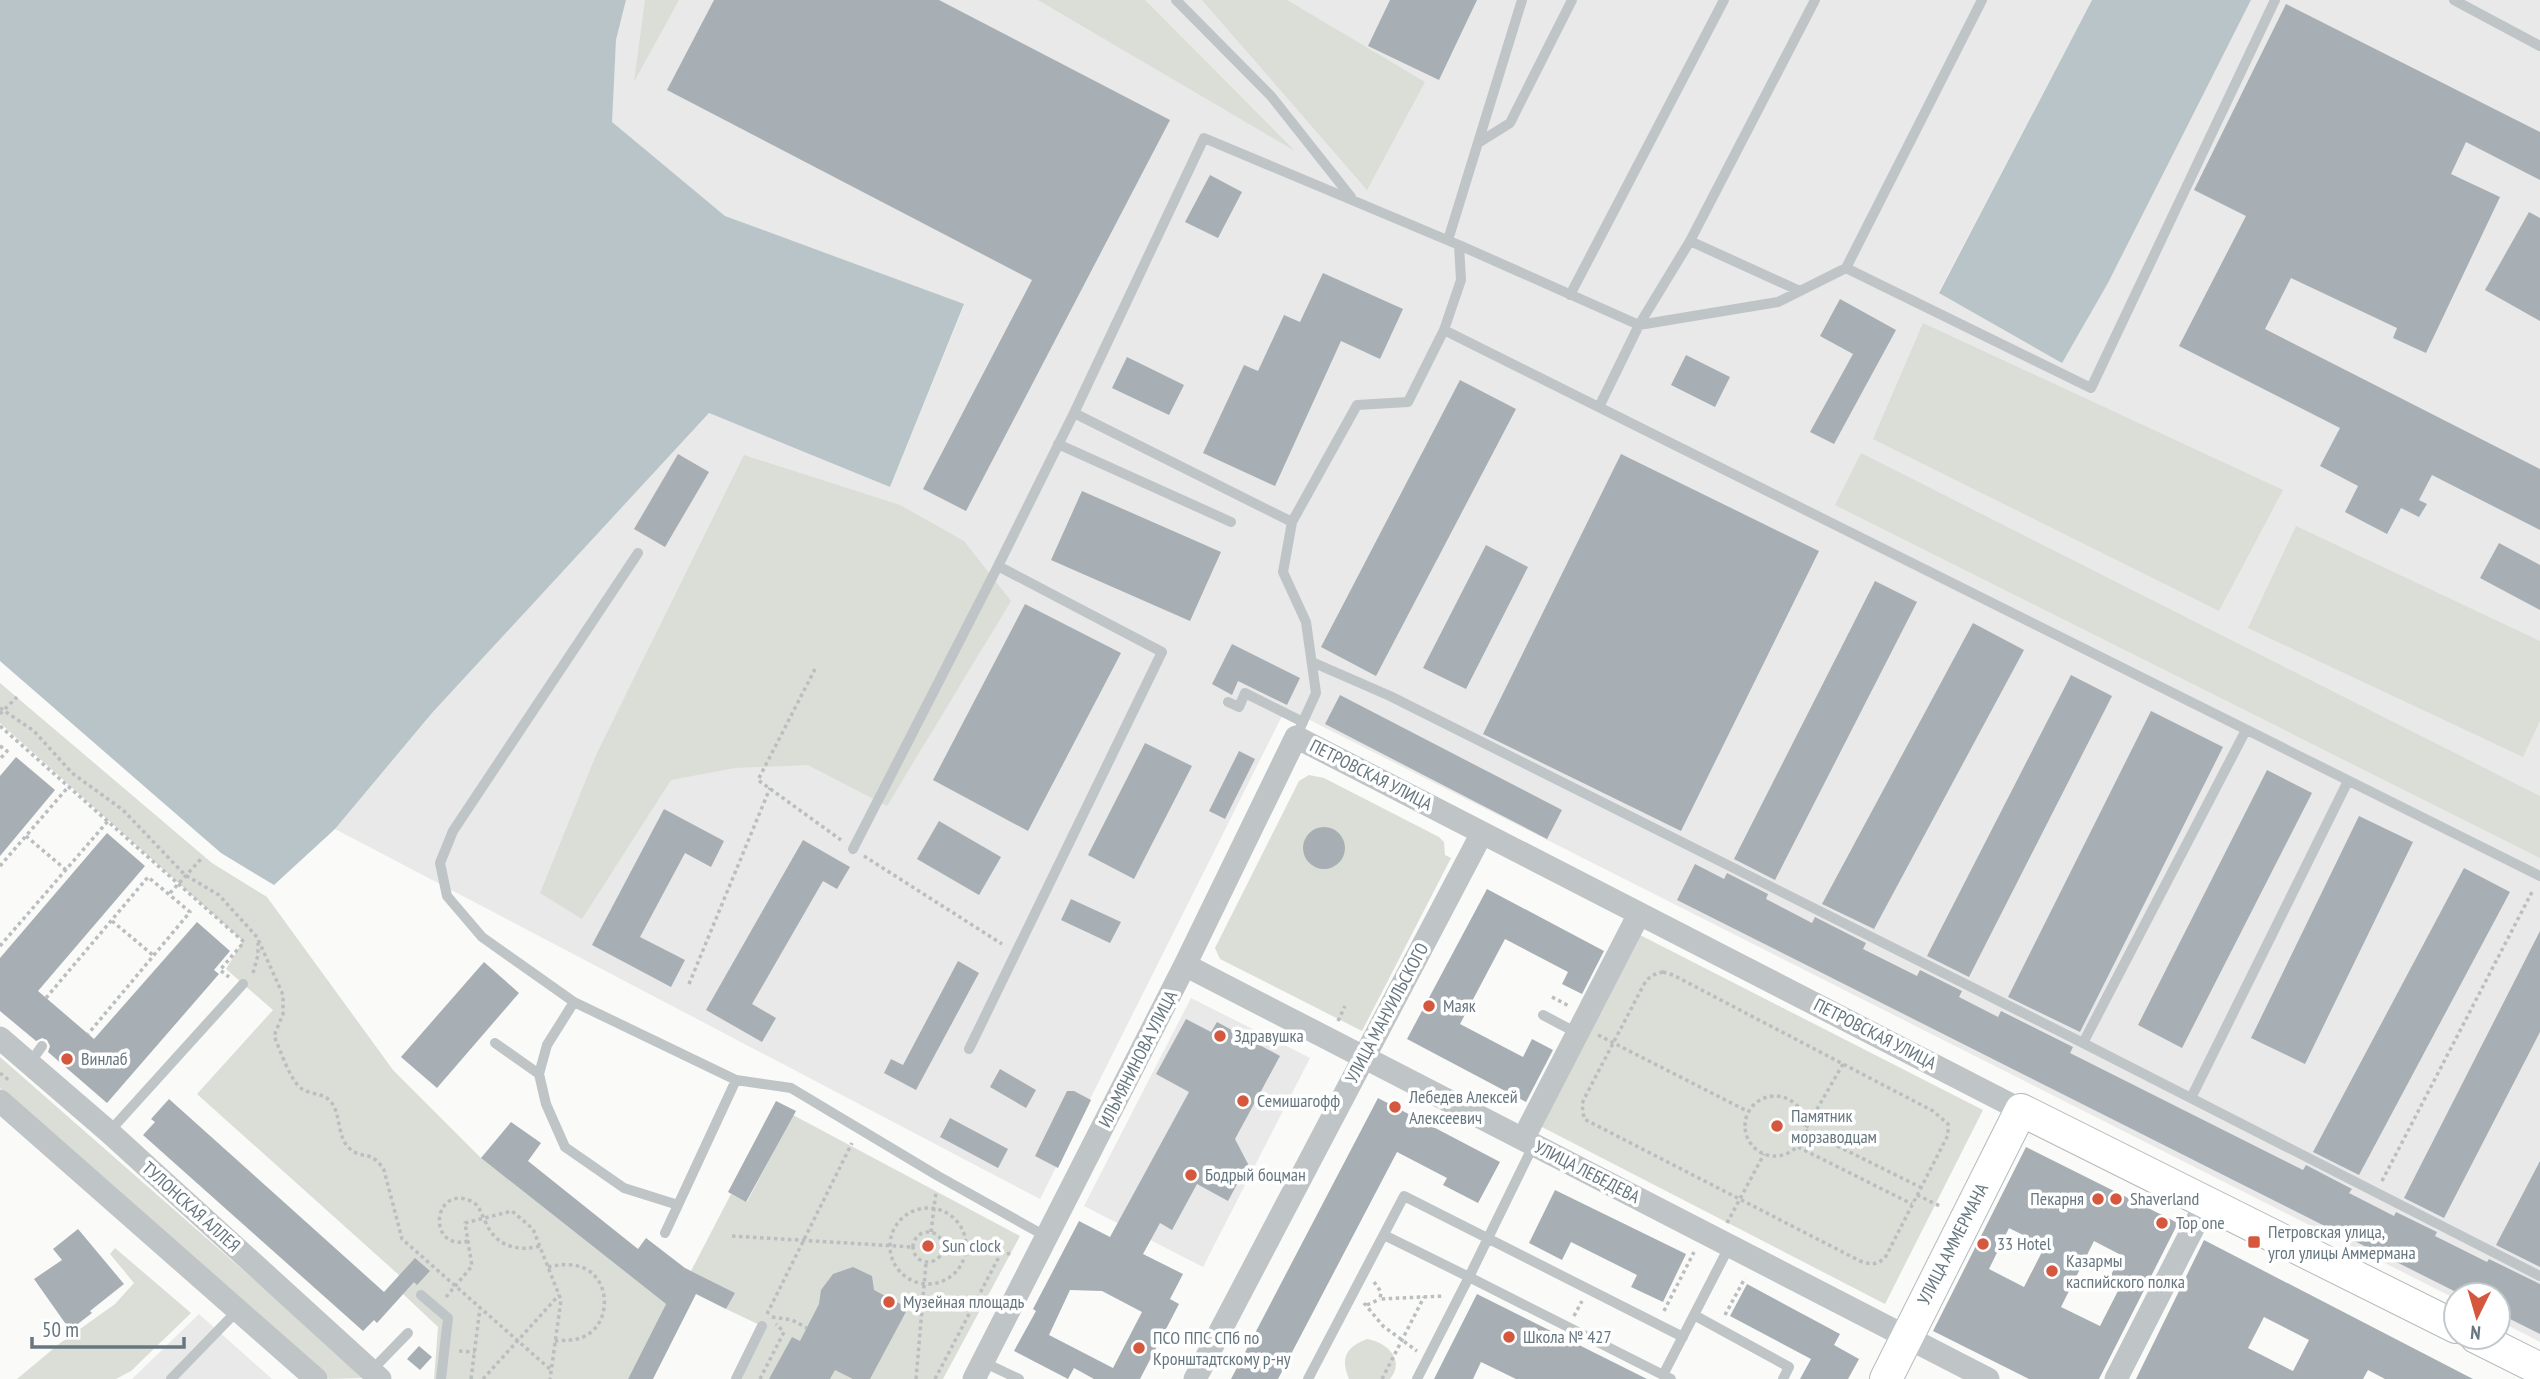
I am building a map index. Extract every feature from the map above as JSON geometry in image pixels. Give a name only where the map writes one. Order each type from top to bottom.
[{"type":"street","name":"ПЕТРОВСКАЯ УЛИЦА","points":[[1300,729],[1482,833],[2021,1110],[2442,1320]]},
{"type":"street","name":"ИЛЬМЯНИНОВА УЛИЦА","points":[[979,1370],[1185,965],[1300,729]]},
{"type":"street","name":"УЛИЦА МАНУИЛЬСКОГО","points":[[1195,1379],[1482,833]]},
{"type":"street","points":[[1528,1141],[1584,1032],[1639,914]]},
{"type":"street","name":"УЛИЦА ЛЕБЕДЕВА","points":[[1185,965],[1528,1141],[1727,1237],[1988,1379]]},
{"type":"street","name":"ТУЛОНСКАЯ АЛЛЕЯ","points":[[0,1038],[36,1055],[109,1132],[376,1375]]},
{"type":"street","points":[[0,1101],[316,1379]]},
{"type":"street","name":"УЛИЦА АММЕРМАНА","points":[[1886,1379],[2021,1110]]},
{"type":"street","points":[[2116,1379],[2207,1201]]},
{"type":"street","points":[[2504,1351],[2540,1369]]},
{"type":"lane","points":[[1176,0],[1270,96],[1353,200]]},
{"type":"lane","points":[[1448,240],[1522,0]]},
{"type":"lane","points":[[1478,143],[1510,123],[1572,0]]},
{"type":"lane","points":[[1570,295],[1724,0]]},
{"type":"lane","points":[[1599,407],[1639,325],[1690,241],[1815,0]]},
{"type":"lane","points":[[853,849],[1074,413],[1204,138],[1448,240],[1639,325],[1778,302],[1846,268],[1982,0]]},
{"type":"lane","points":[[1846,268],[2091,388],[2275,0]]},
{"type":"lane","points":[[2454,0],[2540,46]]},
{"type":"lane","points":[[1690,241],[1800,291]]},
{"type":"lane","points":[[1228,702],[1239,707],[1245,693],[1300,729],[1316,693],[1306,622],[1283,572],[1292,523],[1357,405],[1408,402],[1444,330],[1461,280],[1459,245]]},
{"type":"lane","points":[[1444,330],[2540,876]]},
{"type":"lane","points":[[1074,413],[1292,523]]},
{"type":"lane","points":[[1058,444],[1231,522]]},
{"type":"lane","points":[[638,553],[453,831],[440,863],[447,896],[482,937],[574,1002],[736,1080],[791,1088],[1047,1237]]},
{"type":"lane","points":[[969,1049],[1162,652],[998,566]]},
{"type":"lane","points":[[1312,662],[1390,696],[2083,1043],[2540,1276]]},
{"type":"lane","points":[[2083,1043],[2246,730]]},
{"type":"lane","points":[[2191,1098],[2348,780]]},
{"type":"lane","points":[[109,1132],[242,986]]},
{"type":"lane","points":[[574,1002],[547,1045],[539,1074],[546,1104],[565,1147],[624,1188],[678,1205]]},
{"type":"lane","points":[[1542,1016],[1584,1032]]},
{"type":"lane","points":[[495,1043],[539,1074]]},
{"type":"lane","points":[[665,1233],[736,1080]]},
{"type":"lane","points":[[1417,1379],[1488,1238],[1528,1141]]},
{"type":"lane","points":[[1308,1379],[1404,1196],[1683,1337]]},
{"type":"lane","points":[[1384,1235],[1667,1377],[1727,1237]]},
{"type":"lane","points":[[421,1295],[447,1318],[441,1379]]},
{"type":"lane","points":[[171,1379],[238,1310]]},
{"type":"lane","points":[[1694,1315],[1789,1367],[1783,1379]]},
{"type":"lane","points":[[736,1379],[764,1321]]},
{"type":"lane","points":[[376,1375],[408,1332]]},
{"type":"lane","points":[[979,1370],[1019,1379]]},
{"type":"path","points":[[17,697],[1,711],[34,731],[72,773],[123,810],[185,875],[219,895],[257,937],[283,995],[283,1014],[274,1036],[292,1076],[300,1088],[326,1097],[334,1105],[346,1144],[358,1153],[375,1157],[379,1162],[384,1170],[402,1239],[551,1370]]},
{"type":"path","points":[[0,726],[243,942],[220,970],[242,986],[254,973],[258,955],[257,937]]},
{"type":"path","points":[[0,746],[7,751],[0,759]]},
{"type":"path","points":[[0,866],[69,786]]},
{"type":"path","points":[[689,984],[769,788]]},
{"type":"path","points":[[0,946],[108,821]]},
{"type":"path","points":[[26,836],[66,870]]},
{"type":"path","points":[[169,894],[201,859]]},
{"type":"path","points":[[47,998],[148,877],[190,912],[88,1034]]},
{"type":"path","points":[[2376,1192],[2534,889]]},
{"type":"path","points":[[112,920],[154,956]]},
{"type":"path","points":[[1663,972],[1843,1063],[1933,1111],[1948,1124],[1948,1135],[1885,1258],[1870,1265],[1584,1119],[1582,1104],[1647,978],[1663,972]]},
{"type":"path","points":[[1336,1026],[1345,1006]]},
{"type":"path","points":[[1584,1032],[1613,1043],[1749,1112]]},
{"type":"path","points":[[1805,1130],[1805,1119],[1801,1110],[1786,1098],[1767,1097],[1758,1101],[1749,1112],[1745,1127],[1752,1146],[1764,1154],[1781,1156],[1798,1146],[1843,1063]]},
{"type":"path","points":[[764,1321],[859,1129]]},
{"type":"path","points":[[1805,1130],[1920,1187]]},
{"type":"path","points":[[1798,1146],[1912,1204]]},
{"type":"path","points":[[1727,1237],[1740,1200],[1764,1154]]},
{"type":"path","points":[[1917,1195],[1942,1207]]},
{"type":"path","points":[[468,1241],[462,1243],[447,1239],[439,1227],[440,1212],[447,1203],[456,1198],[468,1199],[478,1205],[494,1238],[509,1247],[525,1250],[540,1246]]},
{"type":"path","points":[[922,1209],[934,1209],[955,1220],[966,1240],[963,1262],[957,1272],[937,1284],[913,1281],[902,1274],[895,1265],[890,1245],[894,1229],[901,1220],[922,1209]]},
{"type":"path","points":[[931,1232],[934,1209]]},
{"type":"path","points":[[437,1308],[472,1266],[465,1223],[512,1211],[533,1228],[561,1300],[550,1379]]},
{"type":"path","points":[[931,1232],[941,1239],[943,1249],[939,1258],[926,1263],[915,1257],[912,1247],[919,1234],[931,1232]]},
{"type":"path","points":[[732,1236],[912,1247]]},
{"type":"path","points":[[1658,1324],[1697,1247]]},
{"type":"path","points":[[943,1249],[1018,1255]]},
{"type":"path","points":[[934,1379],[1000,1253]]},
{"type":"path","points":[[916,1379],[926,1263]]},
{"type":"path","points":[[548,1267],[568,1264],[587,1270],[602,1286],[604,1296],[602,1314],[590,1334],[573,1340],[555,1341]]},
{"type":"path","points":[[1365,1270],[1381,1292],[1380,1299]]},
{"type":"path","points":[[1718,1328],[1747,1273]]},
{"type":"path","points":[[1570,1323],[1586,1293]]},
{"type":"path","points":[[483,1379],[559,1295]]},
{"type":"path","points":[[1367,1305],[1380,1299],[1460,1295]]},
{"type":"path","points":[[1351,1297],[1367,1305],[1383,1326],[1427,1358]]},
{"type":"path","points":[[1382,1379],[1424,1297]]},
{"type":"path","points":[[471,1379],[480,1308]]},
{"type":"path","points":[[764,1321],[792,1320],[807,1328]]},
{"type":"path","points":[[760,1379],[784,1332],[764,1321]]},
{"type":"shaded area","points":[[0,0],[626,0],[616,40],[612,122],[725,216],[964,304],[890,487],[709,413],[432,713],[335,829],[274,885],[221,853],[0,661]]},
{"type":"shaded area","points":[[626,0],[2092,0],[1939,292],[2062,362],[2108,283],[2251,0],[2540,0],[2540,1342],[2512,1327],[2512,1281],[2442,1281],[2442,1292],[1286,708],[1040,1199],[335,829],[432,713],[709,413],[890,487],[964,305],[725,216],[611,122],[616,40]]},
{"type":"shaded area","points":[[645,0],[679,0],[634,82]]},
{"type":"shaded area","points":[[1038,0],[1145,0],[1295,151]]},
{"type":"shaded area","points":[[1202,0],[1287,0],[1425,82],[1367,190]]},
{"type":"shaded area","points":[[2092,0],[2251,0],[2108,283],[2062,363],[1939,293]]},
{"type":"shaded area","points":[[1923,323],[2283,490],[2219,611],[1873,439]]},
{"type":"shaded area","points":[[1861,453],[2540,796],[2540,858],[1835,505]]},
{"type":"shaded area","points":[[744,455],[900,505],[964,541],[1011,601],[887,806],[808,765],[735,768],[671,780],[582,919],[540,893],[596,755]]},
{"type":"shaded area","points":[[2296,526],[2540,641],[2540,721],[2523,757],[2248,628]]},
{"type":"shaded area","points":[[0,683],[212,863],[267,897],[393,1070],[481,1158],[666,1304],[628,1379],[434,1379],[438,1327],[402,1293],[409,1284],[197,1094],[273,1010],[226,969],[243,941],[0,723]]},
{"type":"shaded area","points":[[1309,775],[1324,778],[1439,837],[1444,842],[1445,855],[1451,858],[1362,1031],[1220,959],[1215,948],[1299,781]]},
{"type":"shaded area","points":[[1640,935],[1983,1110],[1885,1304],[1542,1127]]},
{"type":"shaded area","points":[[1191,998],[1310,1058],[1203,1267],[1084,1206]]},
{"type":"shaded area","points":[[0,1057],[366,1378],[329,1379],[0,1088]]},
{"type":"shaded area","name":"Музейная площадь","points":[[793,1115],[1020,1236],[943,1379],[741,1379],[766,1328],[726,1309],[734,1293],[691,1271],[731,1194],[747,1202]]},
{"type":"shaded area","points":[[115,1248],[191,1313],[131,1371],[116,1379],[17,1379],[59,1344],[115,1304],[134,1283],[110,1254]]},
{"type":"shaded area","points":[[199,1314],[272,1379],[132,1379]]},
{"type":"shaded area","points":[[1367,1339],[1387,1348],[1395,1358],[1396,1365],[1390,1379],[1349,1379],[1345,1365],[1347,1354],[1354,1346]]},
{"type":"building","points":[[714,0],[939,0],[1170,120],[966,511],[923,489],[1032,280],[667,90]]},
{"type":"building","points":[[1390,0],[1477,0],[1439,80],[1368,46]]},
{"type":"building","points":[[2286,4],[2540,132],[2540,180],[2466,142],[2451,174],[2500,197],[2426,353],[2393,338],[2397,328],[2291,278],[2265,329],[2540,469],[2540,530],[2432,475],[2419,500],[2427,504],[2419,517],[2401,508],[2387,534],[2345,512],[2358,486],[2320,466],[2340,428],[2179,346],[2246,216],[2194,190]]},
{"type":"building","points":[[1210,175],[1242,192],[1218,238],[1185,222]]},
{"type":"building","points":[[2529,212],[2540,218],[2540,321],[2485,290]]},
{"type":"building","points":[[1323,273],[1403,309],[1380,359],[1341,341],[1275,486],[1203,453],[1244,365],[1258,371],[1284,315],[1300,322]]},
{"type":"building","points":[[1840,299],[1896,330],[1834,444],[1810,432],[1853,354],[1820,336]]},
{"type":"building","points":[[1686,355],[1730,377],[1715,407],[1671,385]]},
{"type":"building","points":[[1127,357],[1184,385],[1169,415],[1112,388]]},
{"type":"building","points":[[1460,380],[1516,409],[1376,676],[1321,647]]},
{"type":"building","points":[[678,454],[709,472],[665,547],[634,529]]},
{"type":"building","points":[[1621,454],[1819,551],[1681,831],[1483,734]]},
{"type":"building","points":[[1082,491],[1221,552],[1190,621],[1051,560]]},
{"type":"building","points":[[2499,543],[2540,565],[2540,610],[2480,578]]},
{"type":"building","points":[[1486,545],[1528,567],[1466,689],[1423,668]]},
{"type":"building","points":[[1875,581],[1917,602],[1775,880],[1734,859]]},
{"type":"building","points":[[1025,604],[1121,653],[1028,831],[933,780]]},
{"type":"building","points":[[1973,623],[2024,650],[1874,929],[1822,904]]},
{"type":"building","points":[[1232,644],[1300,678],[1287,705],[1238,681],[1232,695],[1212,684]]},
{"type":"building","points":[[2071,675],[2112,696],[1969,977],[1927,956]]},
{"type":"building","points":[[1340,695],[1562,810],[1547,839],[1325,724]]},
{"type":"building","points":[[2151,711],[2223,747],[2080,1032],[2008,997]]},
{"type":"building","points":[[1145,743],[1192,766],[1134,879],[1088,855]]},
{"type":"building","points":[[1239,751],[1255,759],[1225,819],[1209,811]]},
{"type":"building","points":[[16,757],[55,790],[0,856],[0,776]]},
{"type":"building","points":[[2267,770],[2312,793],[2182,1048],[2138,1025]]},
{"type":"building","points":[[664,809],[724,841],[711,867],[685,853],[640,937],[685,960],[671,987],[592,945]]},
{"type":"building","points":[[2359,816],[2413,842],[2305,1064],[2251,1038]]},
{"type":"building","points":[[939,821],[1001,857],[979,895],[917,859]]},
{"type":"building","points":[[1324,827],[1339,833],[1345,848],[1339,863],[1324,869],[1309,863],[1303,848],[1309,833]]},
{"type":"building","points":[[107,833],[145,866],[38,991],[94,1039],[197,922],[230,951],[214,970],[219,974],[107,1103],[48,1052],[50,1046],[47,1040],[42,1038],[36,1041],[0,1011],[0,958]]},
{"type":"building","points":[[803,840],[850,867],[837,889],[823,881],[752,1004],[776,1018],[762,1042],[706,1010]]},
{"type":"building","points":[[1695,864],[1724,879],[1727,873],[1768,894],[1766,899],[1812,923],[1815,917],[1866,943],[1863,949],[1917,976],[1920,970],[1962,991],[1959,997],[1998,1017],[2001,1011],[2073,1047],[2070,1053],[2303,1170],[2306,1165],[2352,1189],[2349,1193],[2394,1216],[2396,1212],[2437,1232],[2435,1236],[2487,1262],[2489,1259],[2540,1284],[2540,1334],[2512,1320],[2512,1281],[2442,1281],[2442,1285],[1677,900]]},
{"type":"building","points":[[2464,868],[2510,892],[2359,1175],[2313,1152]]},
{"type":"building","points":[[1487,889],[1604,951],[1582,994],[1562,984],[1568,972],[1505,939],[1460,1024],[1523,1057],[1532,1039],[1553,1050],[1526,1102],[1407,1039]]},
{"type":"building","points":[[1071,899],[1121,922],[1110,943],[1061,920]]},
{"type":"building","points":[[2540,931],[2540,1032],[2444,1218],[2404,1198]]},
{"type":"building","points":[[958,961],[979,973],[916,1090],[884,1073],[891,1059],[903,1065]]},
{"type":"building","points":[[484,962],[519,993],[437,1088],[401,1057]]},
{"type":"building","points":[[1186,1019],[1211,1032],[1217,1022],[1280,1056],[1235,1139],[1248,1164],[1228,1201],[1197,1184],[1172,1230],[1160,1223],[1143,1254],[1183,1274],[1170,1299],[1179,1304],[1140,1379],[1094,1379],[1074,1368],[1068,1379],[1014,1351],[1079,1221],[1110,1237],[1189,1092],[1156,1074]],"holes":[[[1070,1290],[1102,1291],[1142,1312],[1113,1368],[1049,1335]]]},
{"type":"building","points":[[1000,1069],[1036,1090],[1026,1108],[990,1087]]},
{"type":"building","points":[[1067,1091],[1074,1091],[1091,1100],[1058,1168],[1035,1156]]},
{"type":"building","points":[[1378,1098],[1500,1162],[1478,1203],[1443,1185],[1447,1178],[1397,1152],[1278,1379],[1231,1379]]},
{"type":"building","points":[[169,1099],[384,1292],[415,1258],[430,1271],[417,1285],[414,1282],[377,1323],[374,1320],[363,1331],[143,1135],[155,1122],[151,1119]]},
{"type":"building","points":[[776,1101],[796,1111],[746,1202],[728,1192]]},
{"type":"building","points":[[950,1118],[1008,1149],[998,1168],[940,1137]]},
{"type":"building","points":[[511,1122],[541,1143],[528,1161],[638,1249],[646,1238],[685,1268],[735,1293],[726,1309],[696,1294],[653,1379],[628,1379],[666,1304],[481,1158]]},
{"type":"building","points":[[2026,1147],[2178,1223],[2099,1379],[2029,1379],[1933,1331]],"holes":[[[2009,1228],[2045,1246],[2024,1287],[1989,1269]],[[2094,1241],[2121,1255],[2109,1279],[2121,1285],[2100,1326],[2061,1307]]]},
{"type":"building","points":[[2540,1161],[2540,1267],[2496,1245]]},
{"type":"building","points":[[1555,1190],[1686,1254],[1663,1302],[1631,1287],[1637,1275],[1571,1242],[1562,1260],[1529,1243]]},
{"type":"building","points":[[78,1229],[124,1284],[70,1330],[34,1279],[62,1260],[53,1249]]},
{"type":"building","points":[[2204,1240],[2473,1379],[2385,1379],[2368,1370],[2363,1379],[2136,1379]],"holes":[[[2264,1317],[2309,1340],[2293,1371],[2248,1348]]]},
{"type":"building","points":[[853,1267],[872,1276],[874,1290],[908,1308],[870,1379],[853,1379],[835,1370],[830,1379],[769,1379],[792,1337],[800,1341],[819,1304],[821,1290],[833,1274]]},
{"type":"building","points":[[1747,1284],[1840,1334],[1834,1345],[1859,1359],[1848,1379],[1800,1379],[1811,1359],[1730,1316]]},
{"type":"building","name":"Школа № 427","points":[[1477,1294],[1647,1379],[1516,1379],[1481,1362],[1473,1379],[1434,1379]]},
{"type":"building","points":[[419,1346],[432,1357],[420,1370],[407,1359]]},
{"type":"place","name":"Маяк","points":[[1429,1006]]},
{"type":"place","name":"Здравушка","points":[[1220,1036]]},
{"type":"place","name":"Винлаб","points":[[67,1059]]},
{"type":"place","name":"Семишагофф","points":[[1243,1101]]},
{"type":"place","name":"Лебедев Алексей Алексеевич","points":[[1395,1107]]},
{"type":"place","name":"Памятник морзаводцам","points":[[1777,1126]]},
{"type":"place","name":"Бодрый боцман","points":[[1191,1175]]},
{"type":"place","name":"Пекарня","points":[[2098,1199]]},
{"type":"place","name":"Shaverland","points":[[2116,1199]]},
{"type":"place","name":"Top one","points":[[2162,1223]]},
{"type":"place","name":"Петровская улица, угол улицы Аммермана","points":[[2254,1242]]},
{"type":"place","name":"33 Hotel","points":[[1983,1244]]},
{"type":"place","name":"Sun clock","points":[[928,1246]]},
{"type":"place","name":"Казармы каспийского полка","points":[[2052,1271]]},
{"type":"place","name":"Музейная площадь","points":[[889,1302]]},
{"type":"place","name":"Школа № 427","points":[[1509,1337]]},
{"type":"place","name":"ПСО ППС СПб по Кронштадтскому р-ну","points":[[1139,1348]]}]
